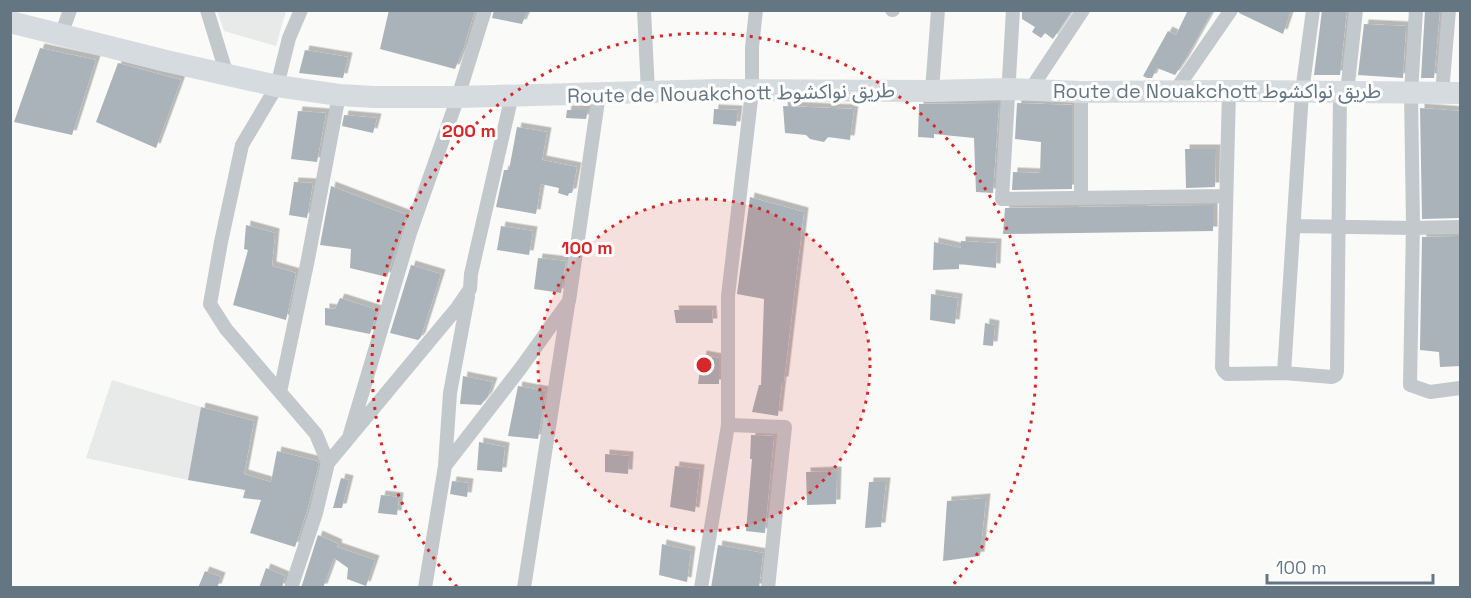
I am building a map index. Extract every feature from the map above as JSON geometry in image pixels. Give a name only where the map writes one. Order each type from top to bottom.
[{"type":"highway","name":"Route de Nouakchott طريق نواكشوط","points":[[10,21],[277,86],[339,95],[374,97],[648,92],[1019,90],[1451,93]]},
{"type":"street","points":[[62,35],[70,10]]},
{"type":"street","points":[[207,10],[227,75]]},
{"type":"street","points":[[301,10],[289,38],[277,86],[242,145],[210,304],[226,329],[316,434],[328,464]]},
{"type":"street","points":[[644,10],[648,92]]},
{"type":"street","points":[[701,588],[728,425],[728,296],[752,91],[752,47],[756,10]]},
{"type":"street","points":[[933,91],[938,10]]},
{"type":"street","points":[[1013,10],[1019,90],[1002,199],[1226,196]]},
{"type":"street","points":[[1019,90],[1083,10]]},
{"type":"street","points":[[1176,91],[1230,10]]},
{"type":"street","points":[[1284,373],[1302,92],[1313,10]]},
{"type":"street","points":[[1229,91],[1222,367],[1227,374],[1284,373],[1332,377],[1337,371],[1343,93],[1356,10]]},
{"type":"street","points":[[1416,10],[1411,93],[1413,228],[1410,385],[1430,392],[1461,388]]},
{"type":"street","points":[[1449,10],[1451,93]]},
{"type":"street","points":[[349,440],[410,233],[458,97],[484,11]]},
{"type":"street","points":[[1081,92],[1081,197]]},
{"type":"street","points":[[524,588],[599,94]]},
{"type":"street","points":[[280,392],[339,95]]},
{"type":"street","points":[[425,588],[445,466],[450,393],[471,274],[512,95]]},
{"type":"street","points":[[1293,226],[1461,227]]},
{"type":"street","points":[[291,588],[316,513],[328,464],[458,308],[470,289]]},
{"type":"street","points":[[445,466],[520,369],[568,301]]},
{"type":"street","points":[[728,425],[785,427],[768,588]]},
{"type":"shaded area","points":[[217,11],[286,11],[276,46],[224,31]]},
{"type":"shaded area","points":[[112,380],[201,407],[188,480],[86,458]]},
{"type":"building","points":[[389,10],[475,10],[455,69],[380,49]]},
{"type":"building","points":[[494,10],[528,10],[522,24],[492,18]]},
{"type":"building","points":[[1022,10],[1069,10],[1071,12],[1053,39],[1045,33],[1041,38],[1032,32],[1035,27],[1022,19]]},
{"type":"building","points":[[1188,10],[1213,10],[1175,75],[1157,68],[1152,78],[1143,76],[1168,31],[1176,35]]},
{"type":"building","points":[[1240,10],[1291,10],[1283,34],[1239,13]]},
{"type":"building","points":[[1322,10],[1347,10],[1340,75],[1314,75]]},
{"type":"building","points":[[1425,10],[1440,10],[1434,78],[1421,78]]},
{"type":"building","points":[[1364,24],[1406,26],[1403,78],[1358,75]]},
{"type":"building","points":[[40,48],[96,60],[72,135],[14,122]]},
{"type":"building","points":[[305,50],[348,57],[343,78],[299,73]]},
{"type":"building","points":[[118,63],[181,80],[156,148],[96,122]]},
{"type":"building","points":[[999,103],[993,193],[976,192],[974,138],[934,134],[934,138],[918,137],[919,104]]},
{"type":"building","points":[[1017,103],[1072,105],[1072,189],[1012,190],[1013,172],[1040,173],[1041,142],[1015,139]]},
{"type":"building","points":[[783,106],[854,109],[850,140],[828,137],[824,142],[810,139],[806,135],[785,133]]},
{"type":"building","points":[[1420,108],[1461,111],[1461,218],[1422,219]]},
{"type":"building","points":[[714,109],[738,110],[736,126],[713,124]]},
{"type":"building","points":[[567,110],[588,110],[586,119],[566,118]]},
{"type":"building","points":[[298,111],[326,113],[317,162],[291,159]]},
{"type":"building","points":[[344,115],[377,118],[373,133],[342,126]]},
{"type":"building","points":[[517,127],[547,132],[542,160],[577,167],[572,193],[568,196],[558,193],[559,188],[541,184],[536,214],[496,207],[504,170],[509,170]]},
{"type":"building","points":[[1185,149],[1216,149],[1215,187],[1186,188]]},
{"type":"building","points":[[294,182],[313,183],[307,218],[289,215]]},
{"type":"building","points":[[331,186],[407,215],[387,277],[350,268],[351,249],[320,245]]},
{"type":"building","points":[[750,197],[804,212],[778,416],[752,412],[759,385],[761,385],[764,299],[737,294]]},
{"type":"building","points":[[1213,205],[1213,231],[1003,234],[1005,208]]},
{"type":"building","points":[[246,225],[275,233],[272,266],[296,273],[286,320],[233,305],[248,250],[244,249]]},
{"type":"building","points":[[501,226],[533,231],[529,255],[497,250]]},
{"type":"building","points":[[1461,236],[1461,366],[1440,367],[1439,352],[1420,350],[1422,237]]},
{"type":"building","points":[[961,241],[997,243],[996,268],[959,264],[959,269],[933,270],[934,242],[961,248]]},
{"type":"building","points":[[538,258],[566,261],[561,293],[534,289]]},
{"type":"building","points":[[411,265],[441,274],[421,337],[418,340],[390,333]]},
{"type":"building","points":[[931,294],[958,298],[955,324],[930,320]]},
{"type":"building","points":[[340,298],[378,310],[370,334],[325,325],[325,308],[335,309]]},
{"type":"building","points":[[674,310],[712,310],[713,323],[676,323]]},
{"type":"building","points":[[985,323],[995,325],[993,346],[983,345]]},
{"type":"building","points":[[702,355],[719,358],[719,384],[698,384]]},
{"type":"building","points":[[463,376],[493,382],[488,396],[481,405],[460,404]]},
{"type":"building","points":[[518,386],[546,391],[538,439],[508,436]]},
{"type":"building","points":[[201,407],[254,421],[244,474],[271,482],[277,451],[317,461],[319,464],[307,511],[295,547],[250,533],[261,500],[243,498],[245,490],[188,480]]},
{"type":"building","points":[[751,435],[774,436],[765,533],[746,531],[752,459],[750,459]]},
{"type":"building","points":[[479,442],[505,447],[502,472],[477,470]]},
{"type":"building","points":[[605,454],[629,456],[628,474],[605,472]]},
{"type":"building","points":[[675,466],[700,469],[695,512],[670,507]]},
{"type":"building","points":[[837,471],[836,504],[807,505],[806,472]]},
{"type":"building","points":[[341,478],[349,480],[342,508],[333,508]]},
{"type":"building","points":[[452,481],[469,483],[467,497],[450,494]]},
{"type":"building","points":[[869,482],[886,482],[881,527],[865,528]]},
{"type":"building","points":[[381,495],[399,497],[397,515],[378,513]]},
{"type":"building","points":[[986,498],[980,556],[943,561],[947,501]]},
{"type":"building","points":[[318,535],[338,544],[337,547],[375,560],[366,586],[347,579],[348,568],[334,558],[323,588],[301,588]]},
{"type":"building","points":[[662,544],[691,551],[687,582],[659,575]]},
{"type":"building","points":[[718,545],[763,553],[759,588],[711,588]]},
{"type":"building","points":[[266,568],[285,576],[282,588],[259,588]]},
{"type":"building","points":[[205,571],[221,577],[217,588],[198,588]]}]
